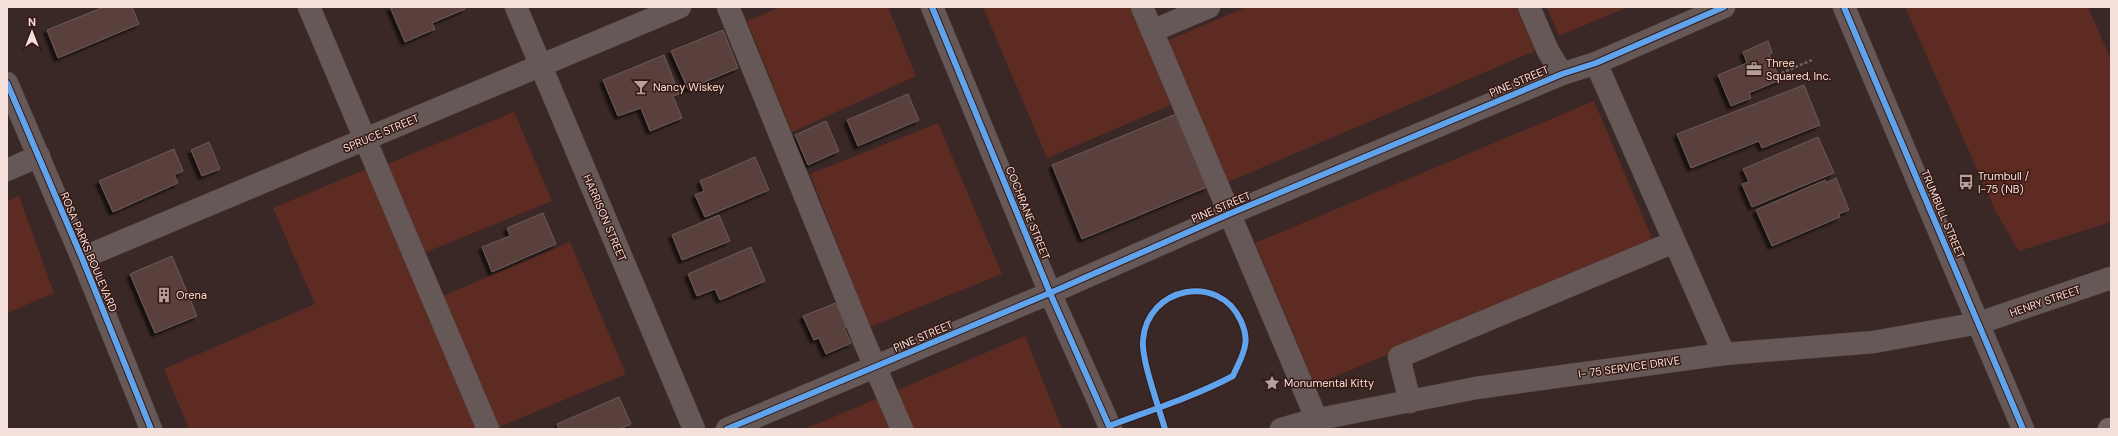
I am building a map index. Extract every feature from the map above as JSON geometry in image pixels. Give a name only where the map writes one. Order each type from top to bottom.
[{"type":"street","points":[[309,7],[488,429]]},
{"type":"street","name":"HARRISON STREET","points":[[516,7],[694,429]]},
{"type":"street","name":"SPRUCE STREET","points":[[82,258],[680,7]]},
{"type":"street","points":[[728,7],[875,368],[902,429]]},
{"type":"street","name":"COCHRANE STREET","points":[[932,7],[1050,293],[1111,429]]},
{"type":"street","points":[[1142,7],[1317,420]]},
{"type":"street","points":[[1152,31],[1209,7]]},
{"type":"street","points":[[1530,7],[1548,51],[1562,74]]},
{"type":"street","name":"PINE STREET","points":[[726,429],[875,368],[1229,214],[1562,74],[1596,63],[1724,7]]},
{"type":"street","name":"TRUMBULL STREET","points":[[1844,7],[2023,429]]},
{"type":"street","points":[[1596,63],[1724,354]]},
{"type":"street","name":"ROSA PARKS BOULEVARD","points":[[7,83],[82,258],[151,429]]},
{"type":"street","points":[[7,170],[39,156]]},
{"type":"street","points":[[1410,402],[1399,357],[1674,242]]},
{"type":"street","name":"HENRY STREET","points":[[1979,324],[2111,278]]},
{"type":"street","name":"I- 75 SERVICE DRIVE","points":[[1281,429],[1317,420],[1476,388],[1724,354],[1874,342],[1979,324]]},
{"type":"path","points":[[1777,75],[1812,60]]},
{"type":"shaded area","points":[[780,7],[888,7],[916,76],[792,132],[747,21]]},
{"type":"shaded area","points":[[983,7],[1130,7],[1171,105],[1047,158]]},
{"type":"shaded area","points":[[1246,7],[1516,7],[1535,51],[1228,182],[1167,41]]},
{"type":"shaded area","points":[[1547,7],[1628,7],[1559,36]]},
{"type":"shaded area","points":[[1905,7],[2088,7],[2111,60],[2111,222],[2019,251],[1996,212]]},
{"type":"shaded area","points":[[1594,101],[1654,243],[1315,385],[1255,243]]},
{"type":"shaded area","points":[[514,112],[552,201],[424,253],[387,164]]},
{"type":"shaded area","points":[[938,123],[1002,274],[870,327],[810,174]]},
{"type":"shaded area","points":[[367,169],[478,429],[189,429],[164,369],[315,304],[273,208]]},
{"type":"shaded area","points":[[19,196],[54,293],[7,313],[7,201]]},
{"type":"shaded area","points":[[570,242],[626,374],[499,427],[443,296]]},
{"type":"shaded area","points":[[1025,336],[1062,429],[805,429]]},
{"type":"building","points":[[104,7],[132,7],[139,24],[58,58],[47,30]]},
{"type":"building","points":[[390,7],[464,7],[465,9],[432,23],[435,29],[405,42]]},
{"type":"building","points":[[723,30],[738,68],[688,89],[671,51]]},
{"type":"building","name":"Three Squared, Inc.","points":[[1768,41],[1772,53],[1769,54],[1780,80],[1749,93],[1751,98],[1731,106],[1718,75],[1747,63],[1743,52]]},
{"type":"building","name":"Nancy Wiskey","points":[[664,55],[679,94],[673,96],[682,118],[650,131],[641,108],[618,116],[603,80]]},
{"type":"building","points":[[1804,85],[1820,125],[1762,148],[1759,141],[1691,168],[1677,134]]},
{"type":"building","points":[[908,94],[919,120],[858,146],[847,120]]},
{"type":"building","points":[[1176,114],[1207,187],[1082,239],[1052,165]]},
{"type":"building","points":[[826,121],[839,151],[808,165],[795,135]]},
{"type":"building","points":[[1818,137],[1834,173],[1752,207],[1742,184],[1749,182],[1743,169]]},
{"type":"building","points":[[209,142],[220,169],[202,176],[191,150]]},
{"type":"building","points":[[174,149],[183,171],[174,175],[178,183],[113,212],[99,181]]},
{"type":"building","points":[[755,157],[769,190],[705,217],[695,195],[704,191],[700,181]]},
{"type":"building","points":[[1836,178],[1849,210],[1839,214],[1840,217],[1772,246],[1756,210],[1825,180],[1826,183]]},
{"type":"building","points":[[543,213],[556,244],[492,272],[482,247],[510,236],[507,228]]},
{"type":"building","points":[[719,215],[730,241],[682,260],[672,235]]},
{"type":"building","points":[[751,247],[765,281],[720,300],[715,289],[697,296],[688,274]]},
{"type":"building","name":"Orena","points":[[172,256],[197,316],[155,333],[130,274]]},
{"type":"building","points":[[836,303],[846,327],[844,328],[851,343],[826,354],[819,338],[814,340],[803,316]]},
{"type":"building","points":[[619,397],[631,424],[620,429],[559,429],[557,424]]},
{"type":"cycle path","points":[[932,7],[1050,293],[1109,426],[1156,409],[1172,403],[1187,397],[1233,376],[1246,342],[1241,321],[1231,306],[1217,296],[1201,292],[1185,292],[1170,298],[1157,308],[1147,322],[1143,340],[1143,348],[1155,397],[1159,409],[1165,429]]},
{"type":"cycle path","points":[[727,429],[1050,293],[1229,214],[1562,74],[1596,63],[1724,7]]},
{"type":"cycle path","points":[[1844,7],[2023,429]]},
{"type":"cycle path","points":[[7,83],[82,258],[151,429]]},
{"type":"place","name":"Three Squared, Inc.","points":[[1754,69]]},
{"type":"place","name":"Nancy Wiskey","points":[[641,87]]},
{"type":"place","name":"Trumbull / I-75 (NB)","points":[[1966,182]]},
{"type":"place","name":"Orena","points":[[164,295]]},
{"type":"place","name":"Monumental Kitty","points":[[1272,383]]}]
